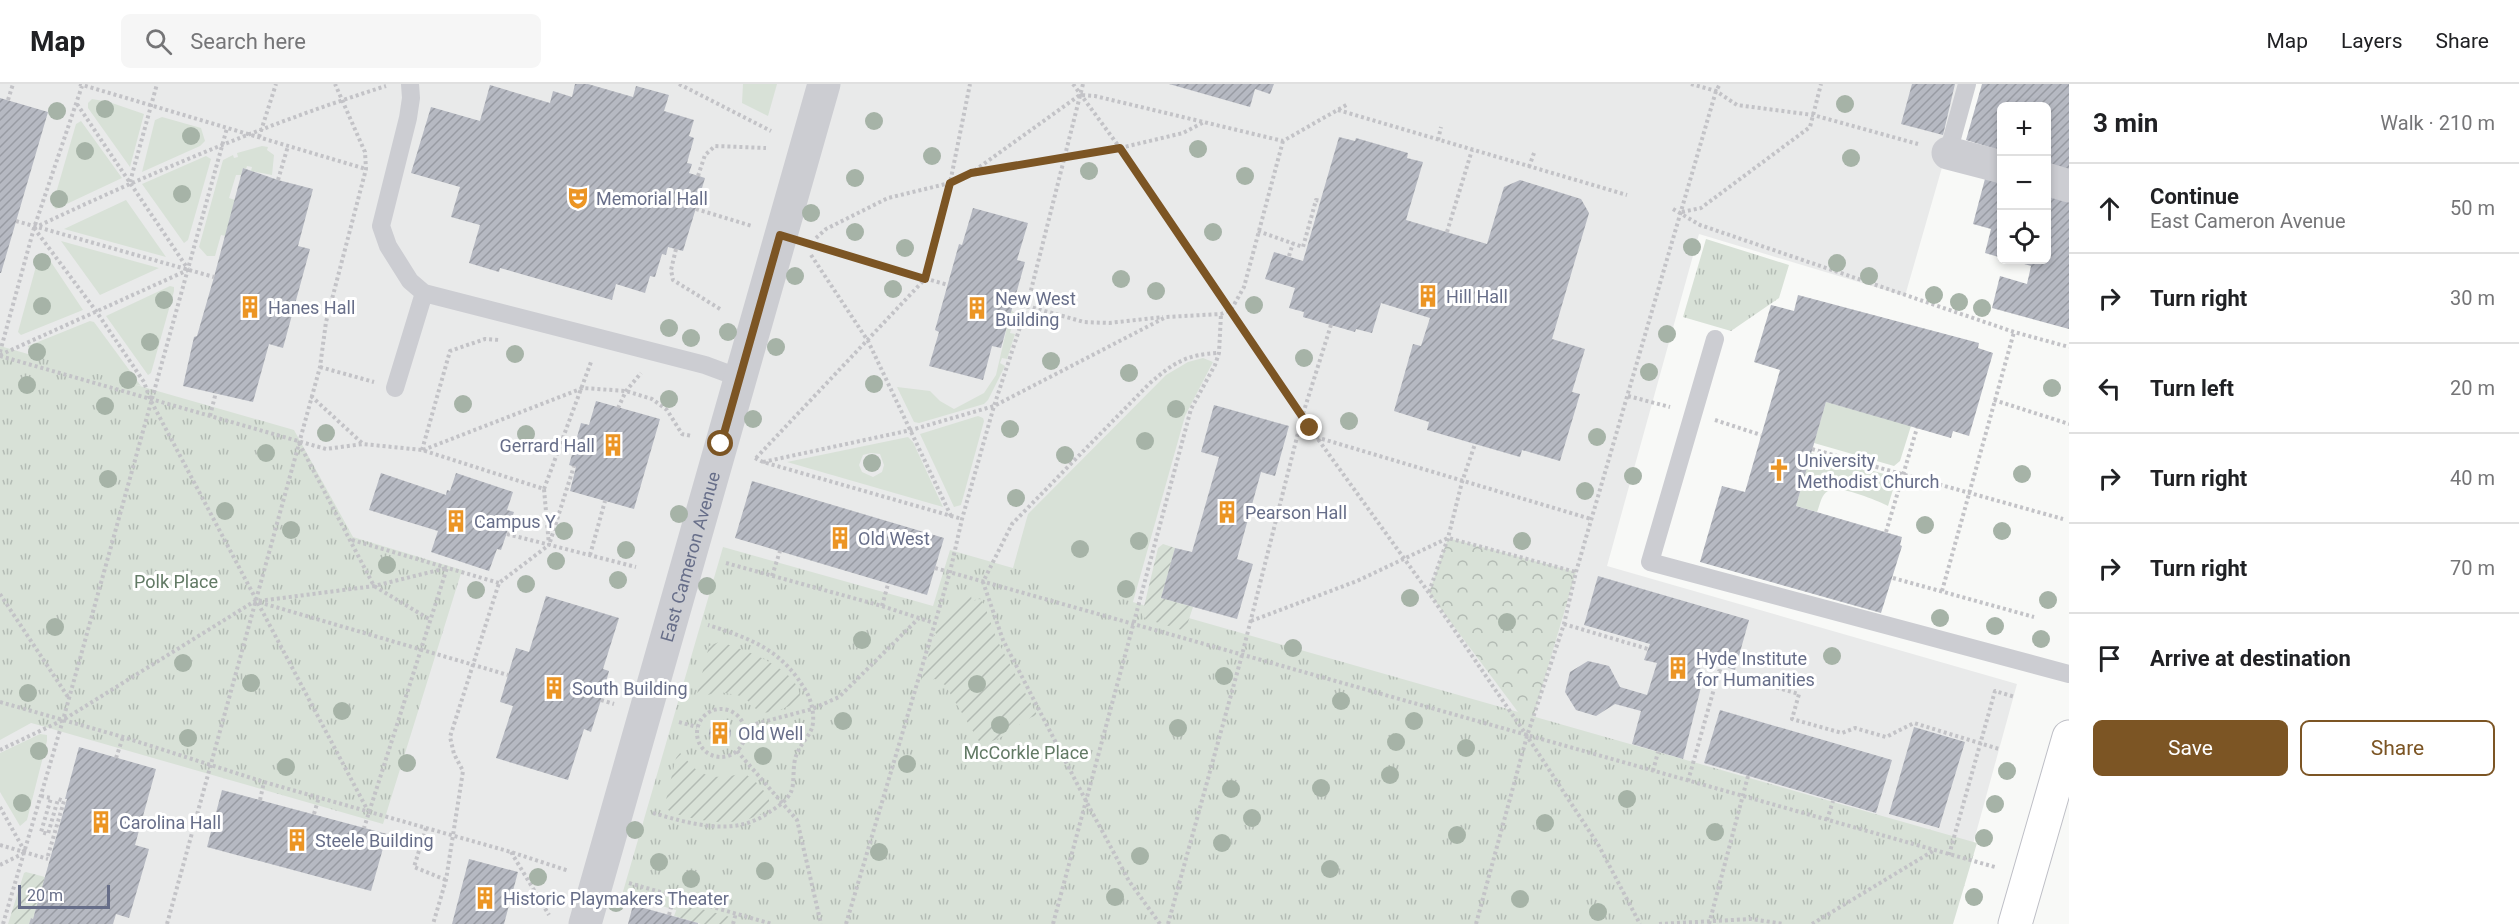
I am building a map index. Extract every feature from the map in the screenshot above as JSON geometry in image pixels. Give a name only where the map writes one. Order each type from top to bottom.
[{"type":"main road","points":[[2015,924],[2069,736]]},
{"type":"street","name":"East Cameron Avenue","points":[[585,924],[824,84]]},
{"type":"street","points":[[1948,153],[1997,166]]},
{"type":"street","points":[[2051,181],[2069,186]]},
{"type":"lane","points":[[410,84],[411,98],[408,118],[381,226],[388,246],[410,281],[424,293],[705,365],[740,378]]},
{"type":"lane","points":[[1948,153],[1967,84]]},
{"type":"lane","points":[[395,388],[424,293]]},
{"type":"lane","points":[[1715,339],[1650,562],[2069,674]]},
{"type":"path","points":[[8,100],[13,84]]},
{"type":"path","points":[[130,183],[157,84]]},
{"type":"path","points":[[259,137],[276,84]]},
{"type":"path","points":[[167,924],[320,367],[326,322],[366,169],[365,152],[335,84]]},
{"type":"path","points":[[34,228],[130,183],[222,144],[391,84]]},
{"type":"path","points":[[679,84],[771,131]]},
{"type":"path","points":[[962,519],[763,462],[756,458],[925,279],[950,183],[970,84]]},
{"type":"path","points":[[1073,84],[1120,148],[1302,417],[1429,593],[1527,736],[1599,846],[1640,924]]},
{"type":"path","points":[[846,924],[950,572],[962,519],[994,406],[1027,306],[1083,84]]},
{"type":"path","points":[[1691,84],[1716,92],[1737,105],[1813,115],[1948,153]]},
{"type":"path","points":[[1476,924],[1527,736],[1564,624],[1591,519],[1720,84]]},
{"type":"path","points":[[1681,213],[1701,208],[1810,127],[1821,84]]},
{"type":"path","points":[[0,354],[34,228],[77,104],[80,85],[366,169]]},
{"type":"path","points":[[816,238],[826,229],[888,198],[950,183],[971,173],[1080,95],[1095,96],[1283,141],[1348,104]]},
{"type":"path","points":[[77,104],[189,270]]},
{"type":"path","points":[[1337,110],[1627,195]]},
{"type":"path","points":[[971,173],[1120,148],[1183,133],[1205,122]]},
{"type":"path","points":[[1438,140],[1441,126]]},
{"type":"path","points":[[3,924],[63,720],[150,399],[189,270],[227,128]]},
{"type":"path","points":[[1027,306],[1084,322],[1221,314],[1231,310],[1244,287],[1283,141]]},
{"type":"path","points":[[278,180],[288,146]]},
{"type":"path","points":[[698,176],[708,151],[715,146],[766,148]]},
{"type":"path","points":[[1448,232],[1472,150]]},
{"type":"path","points":[[1529,167],[1534,153]]},
{"type":"path","points":[[1258,231],[1303,247],[1316,200],[1321,201]]},
{"type":"path","points":[[1673,208],[1700,225],[2014,332],[2069,347]]},
{"type":"path","points":[[696,209],[948,285]]},
{"type":"path","points":[[16,221],[34,228],[214,277]]},
{"type":"path","points":[[34,228],[96,311],[144,382],[150,399],[255,601],[368,811]]},
{"type":"path","points":[[1289,256],[1293,243]]},
{"type":"path","points":[[676,249],[671,270],[673,280],[720,309]]},
{"type":"path","points":[[811,255],[868,340],[951,516]]},
{"type":"path","points":[[0,354],[189,270]]},
{"type":"path","points":[[1053,924],[1191,409],[1208,380],[1219,353],[1221,314]]},
{"type":"path","points":[[763,462],[911,430],[994,406],[1166,317]]},
{"type":"path","points":[[1168,924],[1251,621],[1302,417],[1331,325]]},
{"type":"path","points":[[1942,591],[2014,332]]},
{"type":"path","points":[[422,450],[450,351],[485,339],[504,340]]},
{"type":"path","points":[[1160,924],[1129,881],[1086,801],[1003,640],[983,582],[1012,524],[1149,384],[1169,367],[1186,357],[1200,353],[1219,353]]},
{"type":"path","points":[[0,354],[326,449],[363,444],[422,450],[544,489]]},
{"type":"path","points":[[549,545],[544,489],[592,359],[582,356]]},
{"type":"path","points":[[320,367],[395,388]]},
{"type":"path","points":[[618,408],[626,391],[641,372]]},
{"type":"path","points":[[422,450],[583,388],[626,391],[652,399],[667,410],[682,434]]},
{"type":"path","points":[[210,416],[216,392]]},
{"type":"path","points":[[311,396],[363,444]]},
{"type":"path","points":[[1628,396],[1657,403]]},
{"type":"path","points":[[1994,400],[2069,424]]},
{"type":"path","points":[[1735,426],[1761,435]]},
{"type":"path","points":[[1886,532],[1917,428]]},
{"type":"path","points":[[1299,432],[1591,519]]},
{"type":"path","points":[[298,442],[374,586],[429,620]]},
{"type":"path","points":[[1429,593],[1449,538],[1462,482],[1475,444]]},
{"type":"path","points":[[1812,449],[2062,519]]},
{"type":"path","points":[[433,924],[446,880],[463,771],[454,754],[450,737],[472,664],[499,583],[549,545],[574,466]]},
{"type":"path","points":[[590,555],[604,501]]},
{"type":"path","points":[[507,534],[636,567]]},
{"type":"path","points":[[1251,621],[1357,581],[1449,538],[1576,572]]},
{"type":"path","points":[[351,540],[499,583]]},
{"type":"path","points":[[772,576],[780,551]]},
{"type":"path","points":[[726,563],[882,606],[934,623]]},
{"type":"path","points":[[0,750],[63,720],[255,601],[374,586],[447,568]]},
{"type":"path","points":[[364,828],[447,568]]},
{"type":"path","points":[[935,568],[1995,867]]},
{"type":"path","points":[[1893,578],[2034,617]]},
{"type":"path","points":[[882,606],[888,584]]},
{"type":"path","points":[[0,594],[68,697]]},
{"type":"path","points":[[255,601],[508,675]]},
{"type":"path","points":[[744,727],[812,709],[839,697],[919,618]]},
{"type":"path","points":[[1564,624],[1648,649]]},
{"type":"path","points":[[653,813],[690,824],[724,828],[743,825],[764,817],[782,803],[792,790],[794,762],[798,750],[812,728],[812,709],[803,687],[783,660],[766,648],[743,637],[708,625]]},
{"type":"path","points":[[1688,781],[1719,671],[1799,694],[1792,719],[1842,734],[1855,728],[1886,737],[1914,723],[1999,749]]},
{"type":"path","points":[[1949,855],[1995,691],[2015,697]]},
{"type":"path","points":[[601,700],[614,704]]},
{"type":"path","points":[[0,702],[572,872]]},
{"type":"path","points":[[721,708],[736,714],[744,727],[744,740],[737,751],[723,758],[708,754],[698,742],[697,727],[706,713],[721,708]]},
{"type":"path","points":[[679,722],[697,727]]},
{"type":"path","points":[[116,758],[123,737]]},
{"type":"path","points":[[737,751],[797,820],[821,924]]},
{"type":"path","points":[[1653,771],[1658,752]]},
{"type":"path","points":[[1710,922],[1748,776]]},
{"type":"path","points":[[260,800],[264,782]]},
{"type":"path","points":[[0,845],[48,859],[64,801],[58,799],[48,834],[41,832],[51,798],[41,796]]},
{"type":"path","points":[[314,814],[319,797]]},
{"type":"path","points":[[1827,820],[1833,801]]},
{"type":"path","points":[[0,807],[25,852]]},
{"type":"path","points":[[426,828],[414,867],[446,880]]},
{"type":"path","points":[[1812,924],[1933,850]]},
{"type":"path","points":[[0,865],[25,852]]},
{"type":"path","points":[[511,852],[549,915]]},
{"type":"path","points":[[624,882],[772,924]]},
{"type":"path","points":[[669,915],[674,896]]},
{"type":"path","points":[[733,924],[736,914]]},
{"type":"path","points":[[1659,924],[1751,920],[1784,924]]},
{"type":"shaded area","points":[[0,84],[1966,84],[1905,296],[1699,234],[1607,566],[2017,684],[1951,924],[0,924]]},
{"type":"green space","points":[[743,84],[777,84],[768,116],[742,103]]},
{"type":"green space","points":[[92,99],[109,102],[144,114],[130,167],[88,108],[88,103]]},
{"type":"green space","points":[[162,117],[201,128],[205,141],[200,146],[142,172],[155,120]]},
{"type":"green space","points":[[81,121],[122,178],[56,209],[53,206],[54,200],[76,124]]},
{"type":"green space","points":[[262,146],[268,147],[267,150],[274,155],[272,175],[251,171],[252,167],[247,166],[246,169],[243,168],[241,175],[236,175],[229,198],[235,200],[226,236],[221,235],[215,256],[207,256],[199,247],[223,160],[233,155],[234,158],[238,157],[237,153]]},
{"type":"green space","points":[[206,156],[211,159],[188,240],[184,243],[142,184]]},
{"type":"green space","points":[[126,200],[166,257],[64,229]]},
{"type":"green space","points":[[1706,239],[1789,265],[1779,298],[1731,331],[1683,317]]},
{"type":"green space","points":[[61,241],[159,268],[100,295]]},
{"type":"green space","points":[[43,255],[49,259],[83,310],[21,335],[18,332],[38,259]]},
{"type":"green space","points":[[170,286],[174,287],[174,291],[151,373],[148,375],[106,316]]},
{"type":"green space","points":[[1011,310],[1016,315],[1017,326],[1012,326],[1010,333],[1015,334],[1007,359],[1002,358],[1000,363],[1005,366],[988,400],[984,404],[919,423],[914,422],[897,387],[930,391],[940,401],[954,409],[984,393],[996,375]]},
{"type":"green space","points":[[90,321],[94,322],[141,386],[28,359],[30,352],[28,346]]},
{"type":"green space","name":"Polk Place","points":[[0,346],[294,430],[353,537],[462,570],[383,824],[0,714]]},
{"type":"green space","points":[[1203,358],[1213,362],[1185,416],[1131,609],[1010,579],[1028,514],[1166,375],[1188,362]]},
{"type":"green space","points":[[1826,402],[1911,426],[1900,461],[1894,466],[1814,443]]},
{"type":"green space","points":[[978,416],[984,421],[961,505],[954,507],[920,434]]},
{"type":"green space","points":[[908,437],[913,442],[943,507],[787,462]],"holes":[[[880,454],[884,465],[882,472],[873,477],[862,472],[859,465],[863,455]]]},
{"type":"green space","points":[[1811,453],[1891,476],[1895,483],[1888,506],[1858,494],[1833,489],[1824,495],[1817,512],[1796,506]]},
{"type":"green space","points":[[1448,538],[1576,572],[1530,728],[1429,593]]},
{"type":"green space","points":[[1163,544],[1175,548],[1161,598],[1193,607],[1185,631],[1146,619],[1142,615],[1158,548]]},
{"type":"green space","name":"McCorkle Place","points":[[723,547],[933,606],[950,550],[1977,843],[1953,924],[726,924],[622,895]]},
{"type":"green space","points":[[971,596],[972,601],[980,599],[984,604],[997,640],[1037,715],[996,740],[980,743],[945,685],[935,679],[921,682],[934,635],[937,635],[935,632],[941,620],[954,606]]},
{"type":"green space","points":[[719,642],[742,649],[770,662],[793,680],[799,690],[800,702],[774,712],[760,713],[745,698],[737,695],[719,692],[696,698],[709,646]]},
{"type":"green space","points":[[0,711],[30,721],[31,723],[0,740]]},
{"type":"green space","points":[[40,734],[47,735],[47,741],[27,820],[20,826],[0,792],[0,753]]},
{"type":"green space","points":[[680,753],[693,767],[711,776],[724,777],[743,773],[747,775],[765,792],[770,807],[750,818],[728,822],[683,816],[669,811],[665,804],[676,758]]},
{"type":"green space","points":[[24,873],[45,877],[33,919],[31,918],[29,924],[8,924]]},
{"type":"green space","points":[[679,903],[727,916],[729,917],[728,924],[701,924],[674,916]]},
{"type":"building","name":"Memorial Hall","points":[[575,84],[588,84],[633,97],[636,86],[669,95],[664,111],[694,120],[689,136],[694,138],[687,163],[692,164],[689,173],[705,178],[683,251],[668,247],[666,255],[662,254],[655,277],[650,276],[645,293],[616,284],[612,300],[500,268],[499,272],[469,263],[480,225],[451,217],[460,187],[411,173],[431,107],[480,121],[490,85],[550,103],[553,91],[572,97]]},
{"type":"building","points":[[1169,84],[1274,84],[1270,94],[1255,89],[1250,107]]},
{"type":"building","points":[[1912,84],[1955,84],[1943,135],[1901,124]]},
{"type":"building","points":[[1982,84],[2069,84],[2069,170],[2051,165],[2051,102],[1997,102],[1997,149],[1966,140]]},
{"type":"building","points":[[0,98],[48,112],[1,273],[0,273]]},
{"type":"building","name":"Hill Hall","points":[[1339,137],[1355,141],[1356,138],[1408,153],[1407,158],[1423,162],[1406,220],[1487,244],[1504,187],[1520,180],[1581,199],[1589,213],[1552,339],[1585,349],[1572,392],[1580,394],[1560,461],[1522,450],[1520,457],[1427,430],[1429,422],[1394,411],[1413,344],[1421,346],[1430,318],[1381,303],[1372,333],[1356,329],[1355,332],[1303,317],[1304,312],[1289,308],[1295,288],[1265,279],[1274,252],[1303,261]]},
{"type":"building","name":"Hanes Hall","points":[[243,168],[313,189],[298,246],[310,249],[283,348],[269,344],[253,402],[183,386],[194,337],[197,336]]},
{"type":"building","points":[[1986,175],[1997,178],[1997,257],[1985,253],[1991,229],[1973,224]]},
{"type":"building","points":[[2051,193],[2069,198],[2069,329],[1992,308],[2000,276],[2027,284],[2031,266],[2024,264],[2051,264]]},
{"type":"building","name":"New West Building","points":[[973,208],[1028,223],[1017,260],[1025,262],[1001,348],[992,346],[983,380],[929,366],[939,332],[935,330],[959,244],[962,245]]},
{"type":"building","name":"University Methodist Church","points":[[1798,295],[1979,343],[1978,348],[1993,353],[1969,436],[1953,431],[1951,438],[1826,402],[1796,506],[1902,537],[1900,545],[1902,546],[1881,613],[1700,562],[1722,486],[1745,492],[1780,370],[1754,362],[1771,305],[1794,311]]},
{"type":"building","name":"Gerrard Hall","points":[[596,401],[660,419],[634,509],[570,491],[576,467],[569,465],[581,423],[589,425]]},
{"type":"building","name":"Pearson Hall","points":[[1214,405],[1289,426],[1275,476],[1261,472],[1237,559],[1253,564],[1237,619],[1161,598],[1175,548],[1192,552],[1219,457],[1201,452]]},
{"type":"building","name":"Campus Y","points":[[381,473],[446,495],[447,490],[450,491],[456,473],[513,492],[507,510],[514,512],[501,550],[497,549],[489,571],[431,552],[438,531],[369,510]]},
{"type":"building","name":"Old West","points":[[752,481],[944,538],[927,595],[735,538]]},
{"type":"building","name":"Hyde Institute for Humanities","points":[[1598,576],[1749,620],[1735,670],[1703,660],[1700,669],[1705,671],[1683,759],[1632,744],[1641,711],[1615,704],[1596,716],[1576,710],[1565,692],[1570,672],[1588,661],[1609,666],[1620,687],[1647,695],[1657,663],[1644,660],[1650,644],[1584,625]]},
{"type":"building","name":"South Building","points":[[546,596],[619,618],[603,669],[609,671],[591,732],[584,729],[568,780],[496,758],[513,706],[500,702],[516,648],[529,652]]},
{"type":"building","points":[[1720,710],[1892,760],[1876,813],[1704,763]]},
{"type":"building","name":"Old Well","points":[[716,722],[724,722],[731,729],[731,737],[724,744],[716,744],[709,737],[709,729]]},
{"type":"building","points":[[1914,727],[1965,742],[1939,828],[1889,814]]},
{"type":"building","name":"Carolina Hall","points":[[79,747],[156,769],[135,845],[149,849],[129,918],[116,914],[113,924],[29,924],[31,918],[33,919],[67,799],[65,799]]},
{"type":"building","name":"Steele Building","points":[[222,790],[387,834],[371,891],[207,847]]},
{"type":"building","name":"Historic Playmakers Theater","points":[[469,859],[518,872],[504,924],[452,924]]},
{"type":"building","points":[[633,905],[698,923],[698,924],[628,924]]},
{"type":"place","name":"Memorial Hall","points":[[578,198]]},
{"type":"place","name":"Hill Hall","points":[[1428,296]]},
{"type":"place","name":"Hanes Hall","points":[[250,307]]},
{"type":"place","name":"New West Building","points":[[977,308]]},
{"type":"place","name":"Gerrard Hall","points":[[613,445]]},
{"type":"place","name":"University Methodist Church","points":[[1779,470]]},
{"type":"place","name":"Pearson Hall","points":[[1227,512]]},
{"type":"place","name":"Campus Y","points":[[456,521]]},
{"type":"place","name":"Old West","points":[[840,538]]},
{"type":"place","name":"Hyde Institute for Humanities","points":[[1678,668]]},
{"type":"place","name":"South Building","points":[[554,688]]},
{"type":"place","name":"Old Well","points":[[720,733]]},
{"type":"place","name":"Carolina Hall","points":[[101,822]]},
{"type":"place","name":"Steele Building","points":[[297,840]]},
{"type":"place","name":"Historic Playmakers Theater","points":[[485,898]]},
{"type":"route","points":[[721,444],[780,235],[925,279],[950,183],[971,173],[1120,148],[1310,428]]}]
